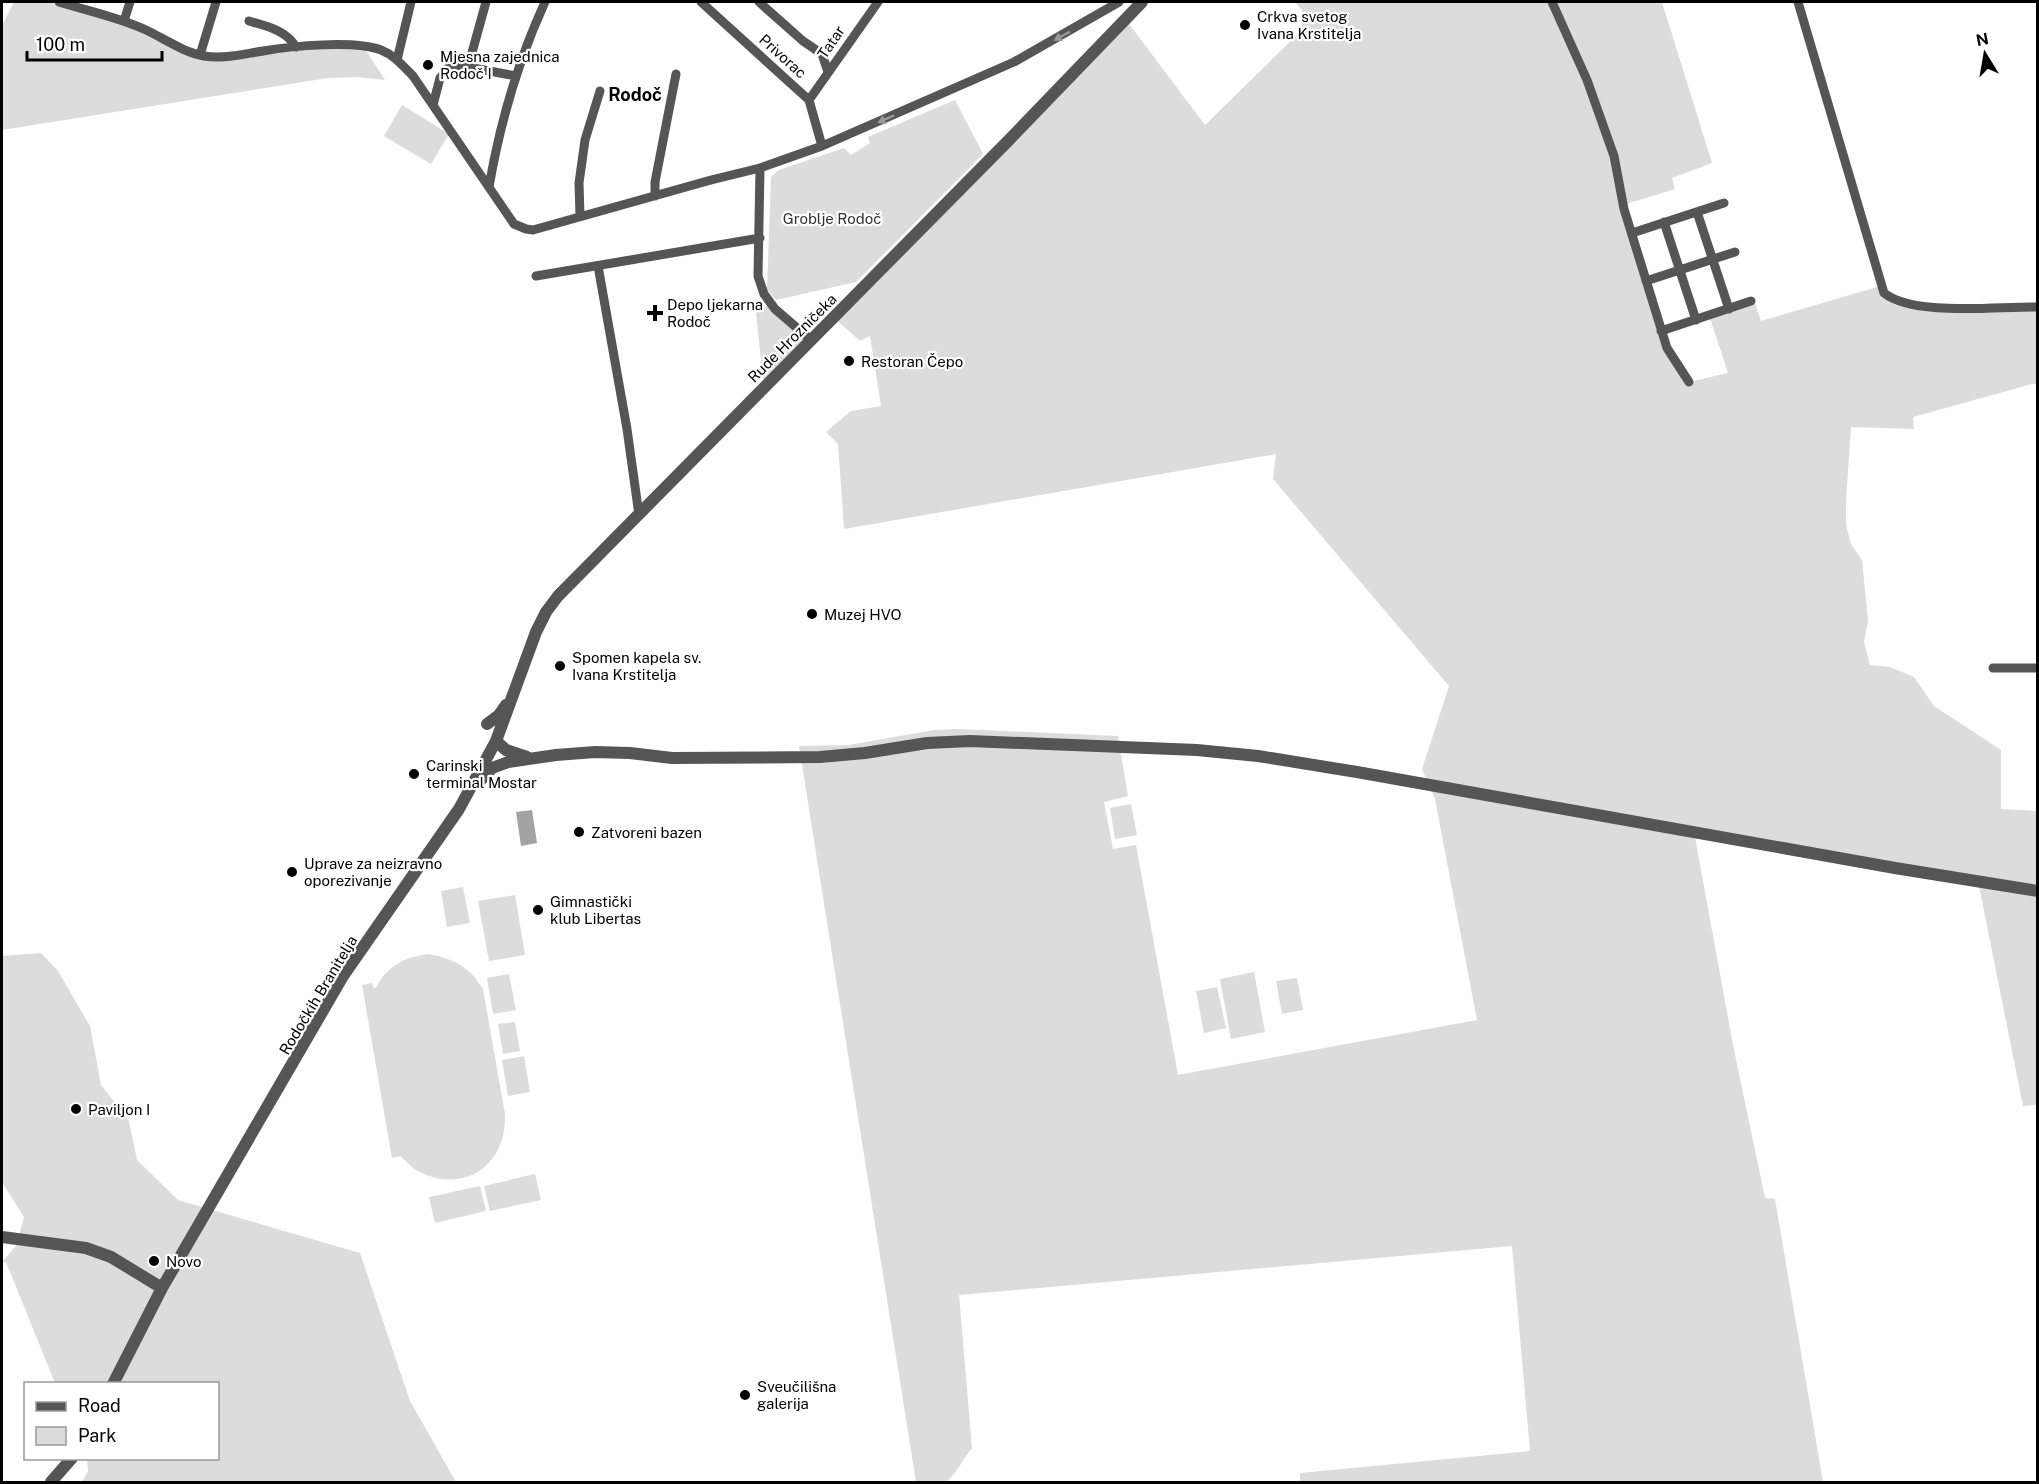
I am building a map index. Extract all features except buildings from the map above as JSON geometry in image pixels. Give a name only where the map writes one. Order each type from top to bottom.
[{"type":"street","points":[[59,2],[123,21],[186,51],[200,55],[231,57],[296,47],[366,47],[380,50],[397,60],[412,76],[514,224],[533,230],[760,168],[822,146],[1014,62],[1119,2]]},
{"type":"street","points":[[123,21],[130,2]]},
{"type":"street","points":[[200,55],[216,2]]},
{"type":"street","points":[[397,60],[411,2]]},
{"type":"street","points":[[468,67],[486,2]]},
{"type":"street","points":[[489,188],[501,126],[516,76],[544,2]]},
{"type":"street","name":"Privorac","points":[[701,2],[809,100],[822,146]]},
{"type":"street","points":[[759,2],[803,41],[822,54],[828,72]]},
{"type":"street","name":"Tatar","points":[[809,100],[878,2]]},
{"type":"street","name":"Rude Hrozničeka","points":[[504,721],[525,659],[546,612],[558,596],[1008,141],[1142,2]]},
{"type":"street","points":[[1552,2],[1579,60],[1614,156],[1618,185],[1667,348],[1689,382]]},
{"type":"street","points":[[1798,2],[1884,293],[1894,300],[1915,305],[2037,307]]},
{"type":"street","points":[[249,21],[281,32],[291,39],[296,47]]},
{"type":"street","points":[[433,105],[440,78],[444,71],[454,66],[516,76]]},
{"type":"street","points":[[655,196],[655,182],[676,74]]},
{"type":"street","points":[[580,216],[579,183],[585,140],[600,91]]},
{"type":"street","points":[[760,168],[758,276],[764,294],[775,309],[810,340]]},
{"type":"street","points":[[1632,233],[1724,203]]},
{"type":"street","points":[[1696,212],[1728,309]]},
{"type":"street","points":[[1664,222],[1696,320]]},
{"type":"street","points":[[536,276],[760,238]]},
{"type":"street","points":[[1646,281],[1735,252]]},
{"type":"street","points":[[598,266],[627,429],[639,515]]},
{"type":"street","points":[[1661,331],[1751,301]]},
{"type":"street","points":[[1993,668],[2037,668]]},
{"type":"street","points":[[487,724],[503,710],[513,694]]},
{"type":"street","name":"Rodočkih Branitelja","points":[[114,1382],[162,1288],[343,976],[462,804],[504,721]]},
{"type":"street","points":[[462,804],[486,773],[498,765],[534,758],[595,752],[694,759],[820,757],[927,743],[970,741],[1141,747],[1258,756],[2037,891]]},
{"type":"street","points":[[493,746],[517,755],[534,758]]},
{"type":"street","points":[[493,746],[496,757],[508,762]]},
{"type":"street","points":[[2,1237],[86,1248],[111,1257],[162,1288]]},
{"type":"street","points":[[51,1482],[70,1460]]},
{"type":"green space","points":[[14,2],[49,2],[124,25],[193,56],[295,49],[365,49],[385,80],[356,77],[328,78],[2,130],[2,26]]},
{"type":"green space","points":[[1294,2],[1662,2],[1712,163],[1672,178],[1675,189],[1623,205],[1661,331],[1689,382],[1728,373],[1709,315],[1754,300],[1761,321],[1877,287],[1894,300],[1915,305],[2037,307],[2037,384],[1913,417],[1914,429],[1851,427],[1846,525],[1851,544],[1862,560],[1868,621],[1864,642],[1870,665],[1890,667],[1914,677],[1934,706],[2001,750],[2001,809],[2037,811],[2037,1105],[2023,1106],[1978,881],[1694,832],[1733,1045],[1765,1198],[1775,1199],[1823,1482],[1300,1482],[1300,1473],[1530,1451],[1512,1246],[959,1295],[972,1448],[945,1482],[916,1482],[799,746],[849,745],[934,730],[958,729],[1118,736],[1128,796],[1104,802],[1113,849],[1136,845],[1178,1075],[1477,1020],[1435,799],[1422,769],[1449,686],[1273,479],[1276,454],[844,529],[838,444],[826,432],[851,411],[881,406],[870,336],[860,341],[833,317],[1126,20],[1205,125],[1302,30],[1302,10]]},
{"type":"green space","name":"Groblje Rodoč","points":[[955,100],[983,154],[856,282],[776,300],[767,290],[771,177],[779,170],[844,148],[851,155],[870,143],[868,137]]},
{"type":"green space","points":[[402,105],[449,134],[431,164],[384,136]]},
{"type":"green space","points":[[771,303],[811,340],[769,382],[763,379],[756,313]]},
{"type":"green space","points":[[1131,804],[1137,835],[1115,839],[1110,808]]},
{"type":"green space","points":[[463,887],[470,923],[447,927],[441,891]]},
{"type":"green space","points":[[515,895],[525,955],[489,961],[478,901]]},
{"type":"green space","points":[[41,953],[58,971],[90,1026],[101,1085],[129,1121],[137,1160],[178,1200],[360,1253],[410,1401],[456,1482],[82,1482],[88,1471],[87,1460],[219,1460],[219,1382],[55,1382],[6,1262],[2,1262],[16,1246],[24,1217],[2,1182],[2,956]]},
{"type":"green space","points":[[430,954],[461,965],[483,989],[505,1114],[504,1131],[492,1159],[482,1169],[469,1176],[455,1179],[439,1178],[422,1173],[400,1156],[392,1158],[362,985],[372,983],[376,988],[385,974],[398,963]]},
{"type":"green space","points":[[1254,972],[1265,1032],[1231,1039],[1220,979]]},
{"type":"green space","points":[[509,974],[516,1010],[493,1014],[487,978]]},
{"type":"green space","points":[[1297,978],[1303,1010],[1282,1014],[1276,981]]},
{"type":"green space","points":[[1217,987],[1226,1028],[1204,1033],[1196,991]]},
{"type":"green space","points":[[515,1022],[520,1051],[503,1054],[498,1024]]},
{"type":"green space","points":[[524,1056],[530,1092],[508,1096],[502,1060]]},
{"type":"green space","points":[[535,1174],[541,1200],[490,1211],[484,1186]]},
{"type":"green space","points":[[480,1186],[486,1211],[435,1223],[429,1197]]},
{"type":"shaded area","points":[[532,810],[537,843],[521,846],[516,812]]},
{"type":"place","name":"Crkva svetog Ivana Krstitelja","points":[[1245,25]]},
{"type":"place","name":"Mjesna zajednica Rodoč I","points":[[428,65]]},
{"type":"place","name":"Depo ljekarna Rodoč","points":[[655,313]]},
{"type":"place","name":"Restoran Čepo","points":[[849,361]]},
{"type":"place","name":"Muzej HVO","points":[[812,614]]},
{"type":"place","name":"Spomen kapela sv. Ivana Krstitelja","points":[[560,666]]},
{"type":"place","name":"Carinski terminal Mostar","points":[[414,774]]},
{"type":"place","name":"Zatvoreni bazen","points":[[579,832]]},
{"type":"place","name":"Uprave za neizravno oporezivanje","points":[[292,872]]},
{"type":"place","name":"Gimnastički klub Libertas","points":[[538,910]]},
{"type":"place","name":"Paviljon I","points":[[76,1109]]},
{"type":"place","name":"Novo","points":[[154,1261]]},
{"type":"place","name":"Sveučilišna galerija","points":[[745,1395]]},
{"type":"district","name":"Rodoč","points":[[635,94]]}]
